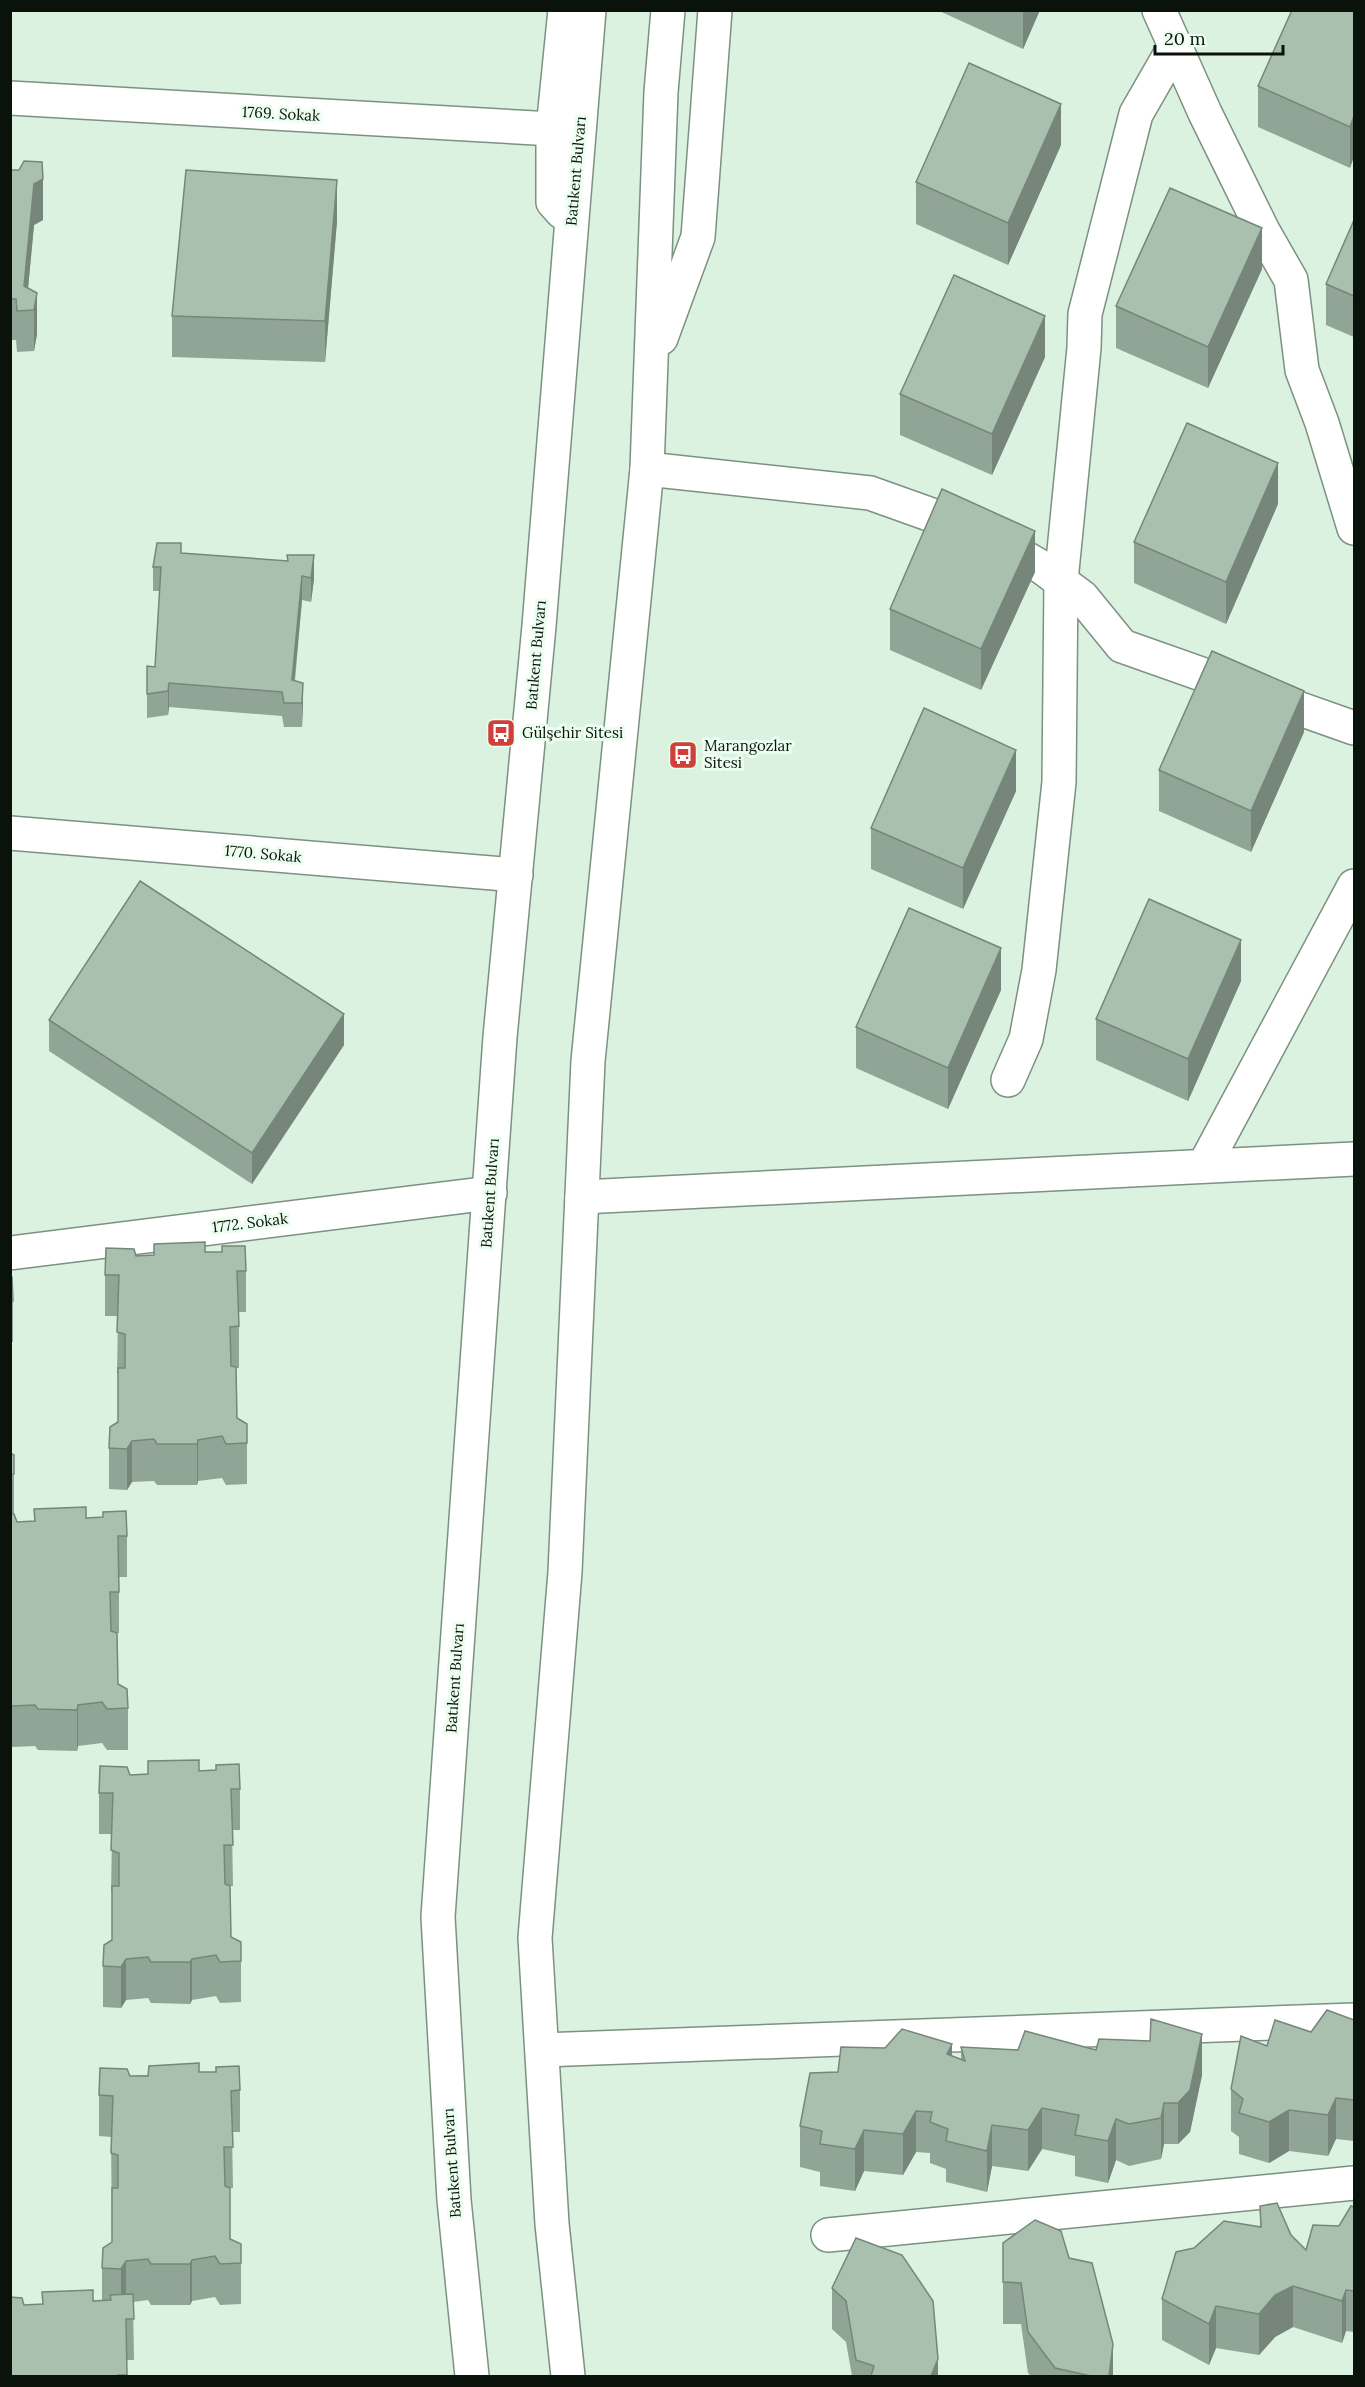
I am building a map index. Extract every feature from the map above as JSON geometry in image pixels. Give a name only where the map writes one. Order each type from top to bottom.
[{"type":"main road","points":[[565,10],[552,129],[554,202],[572,222]]},
{"type":"main road","name":"Batıkent Bulvarı","points":[[472,2376],[454,2200],[438,1917],[500,1037],[539,626],[589,10]]},
{"type":"main road","points":[[568,2376],[552,2224],[535,1938],[565,1572],[589,1049],[647,469],[661,92],[668,10]]},
{"type":"main road","points":[[651,364],[698,237],[715,10]]},
{"type":"main road","points":[[1159,10],[1263,231],[1291,280],[1302,370],[1322,423],[1354,528]]},
{"type":"main road","points":[[1008,1080],[1026,1039],[1039,970],[1059,782],[1061,581],[1084,348],[1085,314],[1136,114],[1175,46]]},
{"type":"main road","name":"1769. Sokak","points":[[10,98],[552,129]]},
{"type":"main road","points":[[647,469],[870,493],[982,533],[1043,568],[1083,597],[1122,646],[1354,728]]},
{"type":"main road","name":"1770. Sokak","points":[[10,833],[516,875]]},
{"type":"main road","points":[[1204,1166],[1354,886]]},
{"type":"main road","points":[[582,1197],[1354,1159]]},
{"type":"main road","name":"1772. Sokak","points":[[10,1253],[490,1193]]},
{"type":"main road","points":[[542,2050],[1354,2020]]},
{"type":"main road","points":[[828,2235],[1354,2183]]},
{"type":"building","points":[[1292,10],[1354,10],[1354,116],[1350,127],[1258,86]]},
{"type":"building","points":[[969,63],[1061,104],[1008,223],[916,182]]},
{"type":"building","points":[[24,161],[42,162],[43,179],[34,184],[24,286],[37,293],[34,310],[17,311],[16,299],[10,299],[10,170],[19,170]]},
{"type":"building","points":[[186,170],[337,180],[325,321],[172,316]]},
{"type":"building","points":[[1170,188],[1262,228],[1208,347],[1116,306]]},
{"type":"building","points":[[1354,220],[1354,296],[1326,284]]},
{"type":"building","points":[[954,275],[1045,316],[992,434],[900,394]]},
{"type":"building","points":[[1187,423],[1278,463],[1226,582],[1134,542]]},
{"type":"building","points":[[942,489],[1035,531],[981,649],[890,609]]},
{"type":"building","points":[[157,543],[181,543],[181,553],[288,561],[287,555],[314,555],[311,578],[302,576],[292,680],[303,683],[302,703],[284,703],[282,692],[169,683],[168,691],[147,694],[147,666],[155,667],[161,567],[153,567]]},
{"type":"building","points":[[1212,651],[1304,691],[1251,811],[1159,770]]},
{"type":"building","points":[[924,708],[1016,750],[963,868],[871,828]]},
{"type":"building","points":[[140,881],[344,1014],[252,1153],[49,1020]]},
{"type":"building","points":[[1149,899],[1241,940],[1188,1059],[1096,1019]]},
{"type":"building","points":[[909,908],[1001,948],[948,1068],[856,1027]]},
{"type":"building","points":[[205,1242],[205,1252],[222,1252],[222,1246],[245,1246],[246,1271],[237,1271],[239,1326],[230,1327],[231,1366],[236,1367],[237,1418],[247,1424],[247,1443],[226,1444],[222,1436],[198,1440],[197,1444],[157,1444],[154,1439],[132,1441],[127,1449],[109,1448],[110,1427],[118,1422],[118,1368],[125,1368],[125,1334],[117,1332],[119,1275],[105,1275],[106,1248],[134,1249],[136,1256],[154,1255],[154,1244]]},
{"type":"building","points":[[10,1277],[12,1277],[13,1301],[10,1301]]},
{"type":"building","points":[[10,1453],[14,1455],[14,1474],[10,1474]]},
{"type":"building","points":[[86,1507],[86,1518],[103,1517],[103,1512],[126,1511],[127,1536],[118,1536],[119,1592],[110,1592],[111,1631],[117,1633],[118,1684],[127,1689],[128,1708],[107,1709],[102,1702],[78,1705],[77,1710],[38,1709],[35,1705],[12,1706],[10,1709],[10,1514],[14,1514],[17,1522],[35,1521],[34,1509]]},
{"type":"building","points":[[199,1760],[199,1771],[216,1770],[216,1765],[239,1764],[240,1789],[231,1789],[233,1845],[224,1845],[225,1884],[230,1886],[231,1937],[241,1942],[241,1961],[220,1962],[216,1955],[192,1959],[190,1962],[151,1962],[148,1957],[126,1959],[121,1967],[103,1966],[104,1945],[112,1940],[112,1886],[119,1886],[119,1853],[111,1850],[113,1793],[99,1793],[100,1766],[127,1767],[130,1775],[148,1774],[148,1761]]},
{"type":"building","points":[[1327,2010],[1354,2020],[1354,2100],[1336,2098],[1328,2115],[1289,2110],[1269,2122],[1239,2113],[1243,2099],[1231,2089],[1241,2036],[1267,2046],[1275,2020],[1311,2032]]},
{"type":"building","points":[[1151,2019],[1202,2034],[1190,2090],[1178,2103],[1164,2103],[1161,2118],[1129,2124],[1116,2119],[1108,2141],[1075,2135],[1079,2115],[1042,2108],[1028,2130],[992,2125],[987,2151],[946,2141],[948,2129],[930,2122],[932,2112],[916,2111],[903,2134],[864,2130],[855,2149],[820,2144],[822,2131],[800,2126],[810,2073],[838,2072],[841,2047],[885,2048],[902,2029],[952,2044],[947,2054],[965,2061],[961,2047],[1018,2050],[1025,2031],[1096,2050],[1099,2039],[1150,2041]]},
{"type":"building","points":[[199,2063],[199,2072],[216,2072],[216,2067],[239,2066],[240,2090],[231,2091],[233,2147],[224,2147],[225,2186],[230,2188],[230,2239],[241,2244],[241,2263],[220,2264],[215,2256],[192,2260],[190,2264],[151,2264],[148,2259],[126,2261],[121,2269],[102,2268],[103,2248],[112,2242],[112,2188],[118,2188],[118,2155],[111,2153],[113,2096],[99,2095],[100,2068],[127,2069],[130,2076],[148,2076],[149,2066]]},
{"type":"building","points":[[1277,2203],[1291,2235],[1306,2250],[1313,2225],[1339,2226],[1351,2206],[1354,2207],[1354,2291],[1346,2290],[1342,2301],[1293,2286],[1275,2295],[1259,2314],[1216,2306],[1209,2324],[1162,2299],[1176,2252],[1194,2248],[1224,2221],[1261,2227],[1260,2206]]},
{"type":"building","points":[[1035,2220],[1061,2231],[1069,2258],[1092,2263],[1113,2344],[1109,2376],[1091,2376],[1055,2368],[1028,2332],[1021,2283],[1003,2282],[1003,2243]]},
{"type":"building","points":[[856,2238],[902,2255],[933,2301],[938,2359],[931,2376],[871,2376],[874,2366],[856,2360],[846,2301],[832,2288]]},
{"type":"building","points":[[93,2290],[93,2301],[111,2300],[110,2295],[133,2294],[134,2319],[126,2319],[127,2375],[10,2376],[10,2297],[22,2298],[24,2305],[43,2304],[42,2292]]},
{"type":"place","name":"Gülşehir Sitesi","points":[[501,733]]},
{"type":"place","name":"Marangozlar Sitesi","points":[[683,755]]}]
